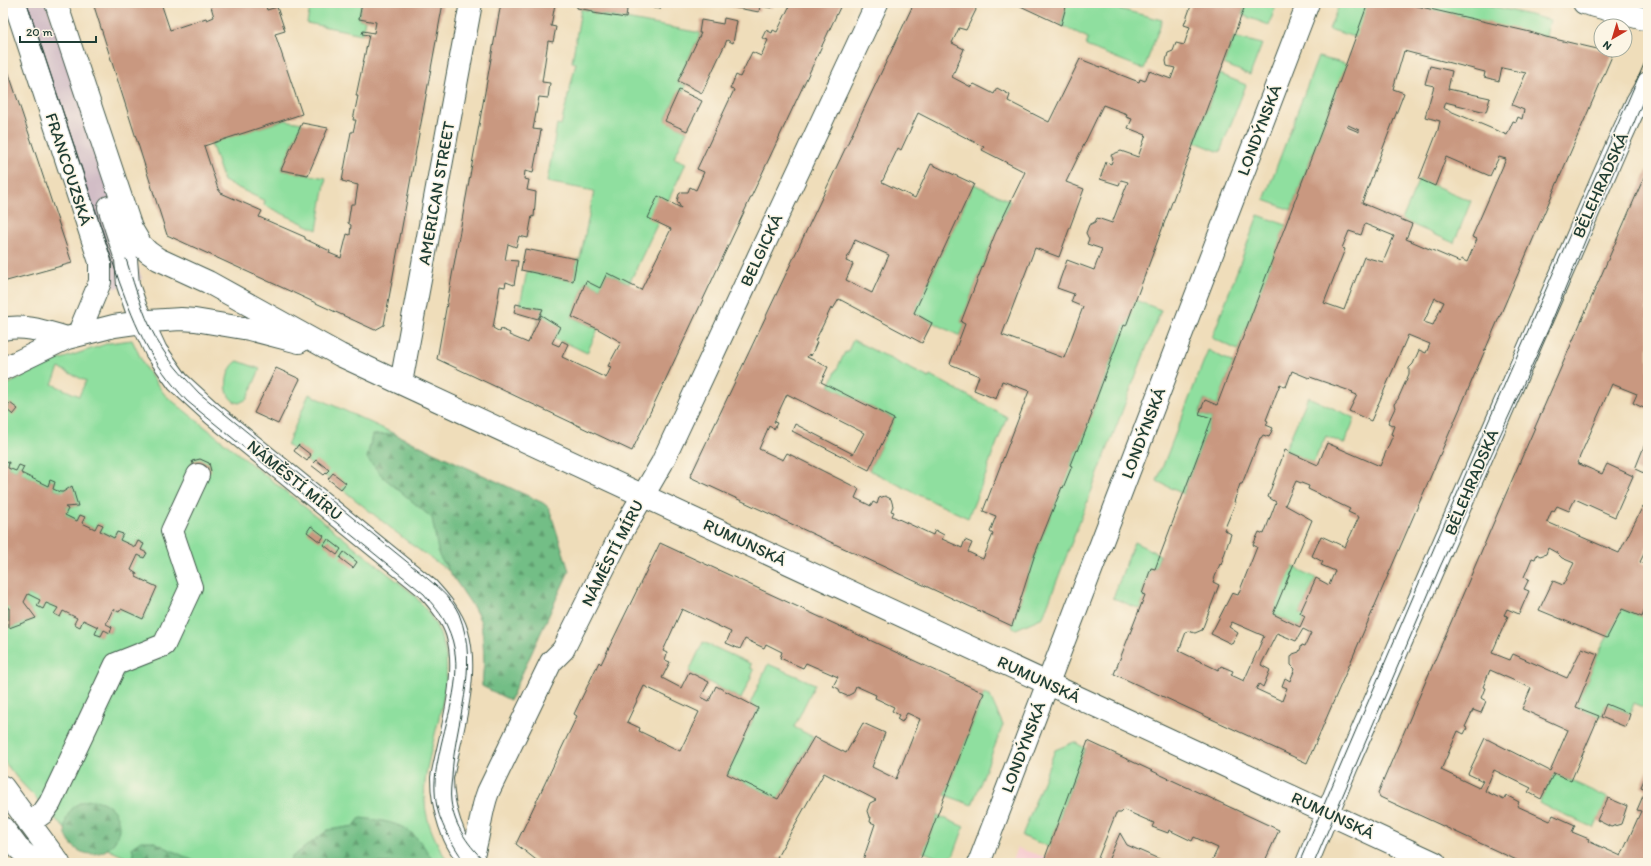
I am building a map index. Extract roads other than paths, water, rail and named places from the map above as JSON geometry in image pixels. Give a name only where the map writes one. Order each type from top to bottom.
[{"type":"street","name":"FRANCOUZSKÁ","points":[[14,3],[100,262],[100,282],[72,337]]},
{"type":"street","points":[[42,3],[126,259],[128,286],[142,322]]},
{"type":"street","name":"NÁMĚSTÍ MÍRU","points":[[56,3],[131,228],[141,245],[148,252],[158,259],[208,282],[328,349],[643,495],[563,650],[551,662],[488,792],[484,801],[472,862]]},
{"type":"street","name":"AMERICAN STREET","points":[[401,383],[472,3]]},
{"type":"street","name":"BELGICKÁ","points":[[643,495],[662,463],[877,3]]},
{"type":"street","name":"LONDÝNSKÁ","points":[[979,863],[1308,3]]},
{"type":"street","points":[[1584,3],[1648,20]]},
{"type":"street","name":"BĚLEHRADSKÁ","points":[[1307,863],[1637,102],[1648,70]]},
{"type":"street","name":"BĚLEHRADSKÁ","points":[[1637,102],[1648,83]]},
{"type":"street","name":"NÁMĚSTÍ MÍRU","points":[[3,369],[72,337],[114,326],[181,319],[249,329],[328,349]]},
{"type":"street","name":"NÁMĚSTÍ MÍRU","points":[[142,322],[156,351],[178,382],[192,397],[422,583],[441,603],[451,618],[457,633],[461,651],[462,670],[460,694],[442,778],[442,790],[445,808],[453,832],[472,862]]},
{"type":"street","points":[[3,329],[26,327],[72,337]]},
{"type":"street","points":[[29,823],[43,813],[50,803],[116,664],[164,645],[190,588],[172,531],[198,475]]},
{"type":"street","name":"RUMUNSKÁ","points":[[643,495],[1435,863]]},
{"type":"street","points":[[3,787],[59,863]]},
{"type":"street","points":[[3,828],[30,859]]},
{"type":"street","points":[[3,854],[12,853],[30,859]]},
{"type":"tram line","points":[[27,3],[119,281],[139,330],[163,372],[187,401],[424,594],[437,609],[445,622],[453,641],[456,671],[452,701],[436,768],[435,791],[441,820],[449,837],[465,863]]},
{"type":"tram line","points":[[1299,863],[1473,457],[1648,55]]},
{"type":"tram line","points":[[1314,863],[1440,567],[1549,328],[1648,89]]},
{"type":"tram line","points":[[126,259],[151,329],[171,362],[199,393],[422,574],[443,592],[456,608],[465,635],[467,675],[454,756],[451,801],[455,819],[463,835],[468,843],[487,863]]}]
